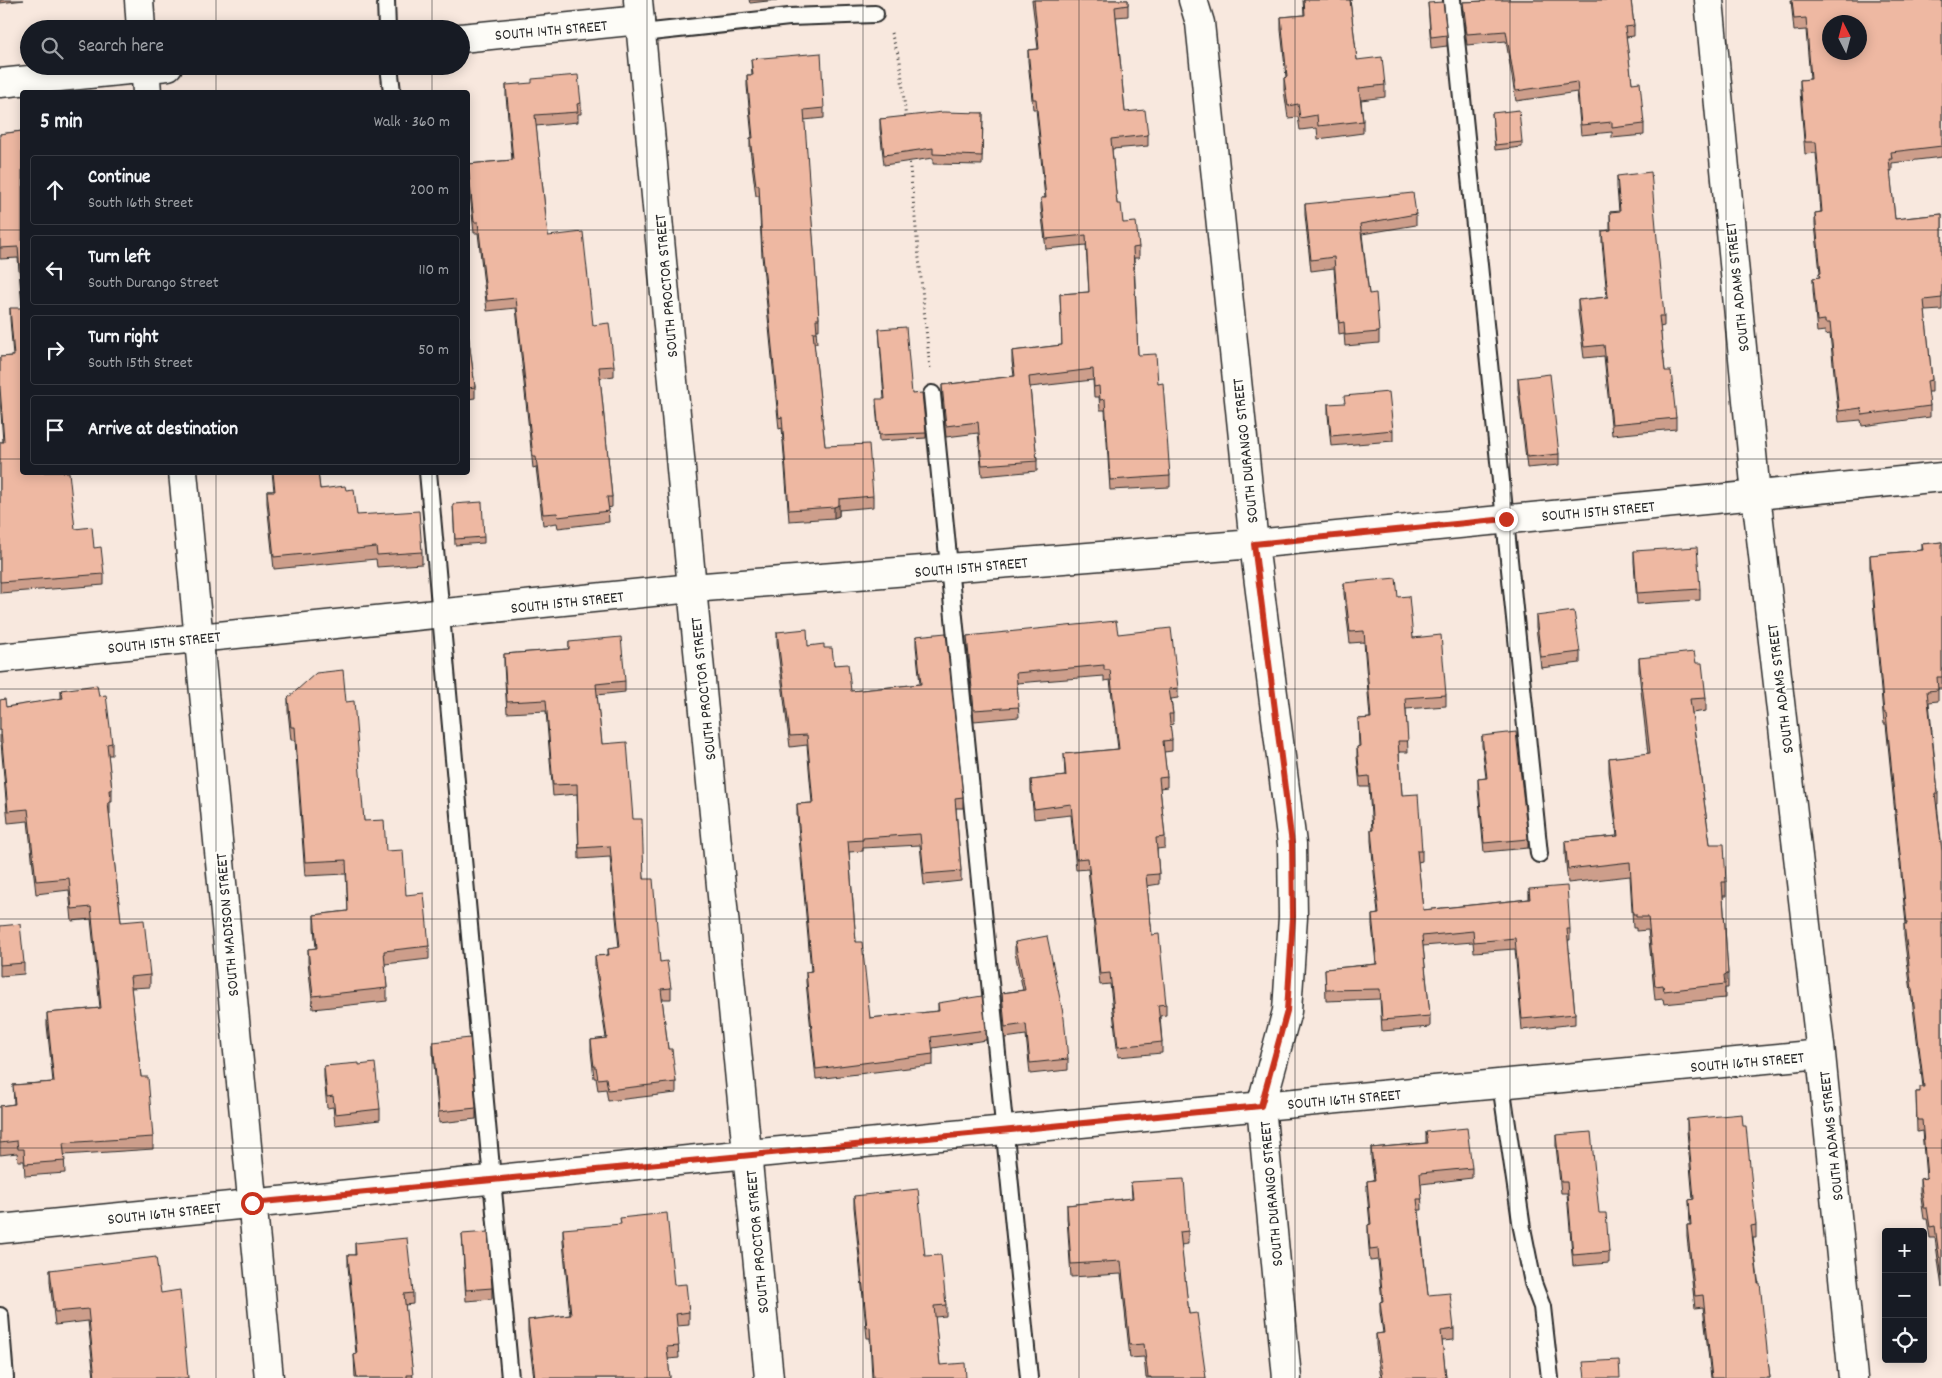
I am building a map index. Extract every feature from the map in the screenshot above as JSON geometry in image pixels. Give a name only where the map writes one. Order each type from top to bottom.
[{"type":"street","points":[[139,0],[140,20]]},
{"type":"street","name":"SOUTH DURANGO STREET","points":[[1193,0],[1200,23],[1254,544],[1292,844],[1293,917],[1287,1011],[1261,1106],[1287,1378]]},
{"type":"street","name":"SOUTH ADAMS STREET","points":[[1709,0],[1756,495],[1822,1054],[1854,1378]]},
{"type":"street","name":"SOUTH 14TH STREET","points":[[470,37],[640,18]]},
{"type":"street","name":"SOUTH PROCTOR STREET","points":[[640,18],[692,588],[769,1378]]},
{"type":"street","points":[[0,83],[121,75]]},
{"type":"street","name":"SOUTH MADISON STREET","points":[[183,475],[269,1378]]},
{"type":"street","name":"SOUTH 15TH STREET","points":[[0,658],[692,588],[1254,544],[1942,478]]},
{"type":"street","name":"SOUTH 16TH STREET","points":[[0,1229],[748,1154],[1822,1054]]},
{"type":"lane","points":[[386,0],[387,20]]},
{"type":"lane","points":[[1452,0],[1539,854]]},
{"type":"lane","points":[[640,18],[789,17],[875,14]]},
{"type":"lane","points":[[389,75],[392,90]]},
{"type":"lane","points":[[932,394],[1029,1378]]},
{"type":"lane","points":[[428,475],[510,1378]]},
{"type":"lane","points":[[1501,1084],[1522,1228],[1534,1283],[1542,1307],[1550,1378]]},
{"type":"lane","points":[[0,1316],[5,1378]]},
{"type":"path","points":[[875,14],[891,32],[900,60],[907,129]]},
{"type":"path","points":[[908,149],[932,394]]},
{"type":"building","points":[[1034,0],[1128,0],[1128,5],[1115,7],[1125,112],[1145,110],[1148,135],[1111,139],[1117,204],[1121,204],[1123,223],[1136,222],[1139,247],[1133,248],[1138,355],[1156,354],[1158,384],[1163,383],[1170,476],[1110,480],[1105,399],[1100,400],[1099,386],[1094,387],[1093,369],[1029,377],[1037,461],[982,465],[978,422],[946,426],[942,385],[1015,376],[1012,351],[1062,345],[1060,294],[1089,292],[1086,235],[1046,239],[1041,198],[1046,198],[1036,99],[1033,99],[1028,50],[1039,49]]},
{"type":"building","points":[[1304,0],[1350,0],[1357,60],[1382,57],[1385,85],[1359,88],[1363,121],[1318,126],[1317,115],[1300,118],[1298,104],[1288,106],[1284,78],[1287,77],[1281,17],[1305,15]]},
{"type":"building","points":[[1486,0],[1631,0],[1634,26],[1625,27],[1632,83],[1640,82],[1644,124],[1612,128],[1612,122],[1581,125],[1577,82],[1516,91],[1506,31],[1467,34],[1463,2]]},
{"type":"building","points":[[1792,0],[1942,0],[1942,146],[1891,152],[1892,159],[1889,159],[1895,219],[1942,214],[1942,298],[1924,300],[1932,380],[1927,381],[1930,406],[1862,415],[1861,408],[1839,411],[1830,323],[1825,323],[1825,320],[1817,321],[1813,278],[1820,277],[1819,274],[1821,273],[1815,213],[1822,212],[1816,142],[1805,142],[1800,80],[1811,79],[1806,18],[1794,19]]},
{"type":"building","points":[[1443,2],[1447,35],[1431,37],[1428,3]]},
{"type":"building","points":[[821,53],[824,108],[804,110],[819,319],[816,319],[817,332],[813,332],[825,446],[869,444],[873,496],[839,499],[839,505],[834,507],[789,510],[782,417],[779,418],[762,245],[759,185],[756,185],[750,138],[753,138],[747,75],[753,75],[751,59]]},
{"type":"building","points":[[578,75],[581,103],[577,104],[578,112],[535,115],[548,236],[583,232],[593,325],[609,323],[614,366],[599,367],[612,497],[607,497],[609,511],[558,517],[557,513],[543,514],[536,457],[533,457],[516,298],[487,301],[478,222],[474,222],[470,164],[513,160],[506,85],[532,83],[532,79]]},
{"type":"building","points":[[1519,110],[1522,142],[1495,145],[1492,113]]},
{"type":"building","points":[[943,112],[983,113],[982,156],[933,154],[933,148],[884,155],[880,119]]},
{"type":"building","points":[[20,131],[20,272],[18,247],[0,248],[0,134]]},
{"type":"building","points":[[1651,172],[1664,316],[1659,316],[1665,371],[1671,371],[1676,418],[1612,424],[1604,345],[1584,347],[1578,300],[1608,297],[1602,231],[1611,230],[1610,212],[1620,211],[1617,176]]},
{"type":"building","points":[[1413,193],[1416,214],[1360,224],[1369,294],[1376,293],[1379,332],[1345,335],[1344,322],[1339,323],[1334,257],[1311,260],[1305,204]]},
{"type":"building","points":[[10,308],[20,308],[20,475],[69,475],[75,529],[92,527],[94,548],[101,547],[104,574],[0,582],[0,442],[4,442],[0,357],[14,356]]},
{"type":"building","points":[[906,327],[912,394],[922,393],[926,433],[879,435],[876,399],[885,399],[879,329]]},
{"type":"building","points":[[470,348],[475,387],[470,388]]},
{"type":"building","points":[[1550,374],[1559,454],[1527,457],[1518,378]]},
{"type":"building","points":[[1389,392],[1393,430],[1331,436],[1328,404],[1345,403],[1344,396]]},
{"type":"building","points":[[273,475],[318,475],[320,489],[345,486],[346,490],[354,489],[357,515],[419,511],[422,552],[377,555],[376,547],[274,557],[267,491],[275,491]]},
{"type":"building","points":[[482,502],[484,537],[455,539],[453,504]]},
{"type":"building","points":[[1942,542],[1942,677],[1937,677],[1938,690],[1927,691],[1938,793],[1935,793],[1942,851],[1942,1277],[1935,1226],[1930,1227],[1927,1208],[1924,1208],[1920,1179],[1927,1178],[1922,1120],[1917,1120],[1916,1092],[1920,1092],[1920,1087],[1924,1087],[1904,924],[1907,924],[1886,713],[1884,713],[1870,555],[1923,550],[1922,544]]},
{"type":"building","points":[[1697,547],[1700,589],[1637,593],[1634,551]]},
{"type":"building","points":[[1396,578],[1398,597],[1409,596],[1413,638],[1441,635],[1446,695],[1405,698],[1408,741],[1398,741],[1402,795],[1418,794],[1422,851],[1417,851],[1423,910],[1530,899],[1529,889],[1567,886],[1570,929],[1567,929],[1575,1014],[1522,1019],[1515,938],[1474,942],[1473,931],[1422,936],[1430,1016],[1382,1020],[1380,989],[1326,990],[1325,969],[1377,964],[1372,915],[1379,914],[1371,830],[1373,830],[1369,776],[1360,777],[1357,747],[1360,746],[1358,719],[1371,718],[1364,631],[1350,632],[1344,583]]},
{"type":"building","points":[[1574,611],[1580,652],[1541,657],[1536,616]]},
{"type":"building","points":[[1116,621],[1118,634],[1171,628],[1178,688],[1169,689],[1173,714],[1169,714],[1172,740],[1163,741],[1167,777],[1159,778],[1165,837],[1156,838],[1159,874],[1146,875],[1152,935],[1159,934],[1166,1004],[1158,1005],[1162,1042],[1118,1047],[1110,973],[1100,974],[1088,858],[1076,859],[1071,804],[1034,809],[1031,780],[1066,776],[1064,754],[1119,749],[1110,670],[1104,670],[1104,665],[1016,673],[1019,707],[974,710],[967,636]]},
{"type":"building","points":[[807,629],[808,646],[824,644],[824,648],[832,648],[834,665],[848,664],[851,691],[921,684],[916,636],[946,633],[963,797],[955,798],[961,871],[924,874],[920,834],[863,838],[863,840],[848,841],[856,942],[862,942],[870,1018],[939,1011],[938,1003],[982,996],[986,1030],[931,1037],[933,1054],[816,1069],[806,972],[812,971],[797,804],[813,803],[807,735],[790,736],[777,632]]},
{"type":"building","points":[[621,637],[625,681],[596,684],[602,744],[627,742],[633,819],[642,819],[644,879],[653,879],[660,962],[667,961],[671,988],[661,989],[668,1049],[672,1049],[676,1082],[608,1090],[606,1078],[598,1079],[596,1067],[594,1067],[591,1040],[607,1038],[595,956],[609,955],[608,949],[620,947],[610,846],[579,848],[577,784],[553,785],[546,700],[507,702],[504,654],[569,649],[569,642]]},
{"type":"building","points":[[1694,652],[1696,663],[1702,663],[1706,698],[1690,699],[1710,844],[1724,844],[1726,882],[1722,882],[1728,974],[1724,975],[1725,984],[1664,991],[1663,985],[1655,986],[1648,917],[1636,917],[1636,914],[1633,914],[1630,862],[1568,869],[1565,841],[1618,836],[1609,758],[1650,753],[1639,658]]},
{"type":"building","points":[[343,670],[346,702],[354,701],[364,821],[384,820],[386,851],[403,850],[406,895],[424,893],[429,946],[384,951],[387,988],[313,996],[308,949],[317,948],[314,915],[348,911],[346,860],[305,862],[295,727],[291,727],[288,698],[316,673]]},
{"type":"building","points":[[97,685],[99,696],[106,695],[112,743],[107,744],[112,790],[109,790],[110,802],[108,803],[121,922],[144,920],[150,975],[130,977],[141,1077],[148,1077],[153,1137],[63,1143],[65,1161],[25,1164],[24,1149],[18,1149],[17,1141],[0,1143],[0,1106],[15,1104],[13,1085],[54,1082],[47,1013],[101,1008],[91,907],[72,909],[69,878],[36,881],[28,809],[8,811],[0,731],[0,700],[5,699],[6,707],[63,698],[61,690]]},
{"type":"building","points":[[1516,732],[1528,839],[1484,843],[1478,779],[1487,778],[1482,736]]},
{"type":"building","points":[[20,924],[24,963],[0,965],[0,926]]},
{"type":"building","points":[[1047,936],[1064,1018],[1068,1059],[1030,1063],[1026,1024],[1005,1027],[1002,993],[1025,990],[1015,942]]},
{"type":"building","points":[[470,1038],[476,1108],[439,1112],[433,1042]]},
{"type":"building","points":[[359,1063],[359,1065],[375,1063],[380,1109],[335,1114],[333,1096],[327,1097],[324,1066]]},
{"type":"building","points":[[1742,1114],[1743,1126],[1746,1126],[1756,1225],[1751,1226],[1758,1283],[1760,1283],[1770,1378],[1712,1378],[1703,1295],[1695,1296],[1687,1225],[1691,1225],[1689,1200],[1694,1199],[1687,1119]]},
{"type":"building","points":[[1467,1128],[1472,1168],[1420,1173],[1422,1199],[1417,1199],[1428,1295],[1450,1293],[1454,1329],[1441,1331],[1446,1378],[1383,1378],[1376,1334],[1384,1333],[1380,1302],[1383,1301],[1378,1249],[1370,1250],[1368,1225],[1371,1224],[1367,1181],[1375,1180],[1371,1148],[1428,1143],[1426,1132]]},
{"type":"building","points":[[1591,1132],[1599,1213],[1606,1213],[1609,1252],[1573,1255],[1567,1182],[1561,1182],[1556,1135]]},
{"type":"building","points":[[1184,1179],[1188,1231],[1180,1232],[1189,1314],[1197,1313],[1206,1378],[1151,1378],[1148,1377],[1144,1344],[1130,1345],[1121,1261],[1071,1264],[1067,1205],[1133,1198],[1131,1182]]},
{"type":"building","points":[[918,1189],[925,1256],[941,1255],[946,1305],[934,1306],[940,1365],[965,1363],[966,1378],[873,1378],[870,1327],[867,1328],[854,1196]]},
{"type":"building","points":[[667,1213],[674,1285],[686,1284],[689,1312],[676,1314],[679,1346],[667,1347],[670,1378],[535,1378],[528,1320],[571,1315],[563,1229],[621,1224],[620,1218]]},
{"type":"building","points":[[488,1232],[492,1288],[466,1290],[462,1234]]},
{"type":"building","points":[[407,1238],[413,1293],[404,1294],[413,1375],[407,1375],[407,1378],[357,1378],[354,1355],[357,1354],[348,1255],[356,1255],[355,1243]]},
{"type":"building","points":[[156,1257],[161,1293],[180,1290],[188,1378],[95,1378],[88,1309],[55,1312],[50,1270]]},
{"type":"building","points":[[1619,1360],[1620,1378],[1585,1378],[1583,1362]]},
{"type":"route","points":[[252,1203],[1261,1106],[1287,1011],[1293,917],[1292,844],[1254,544],[1506,519]]}]
